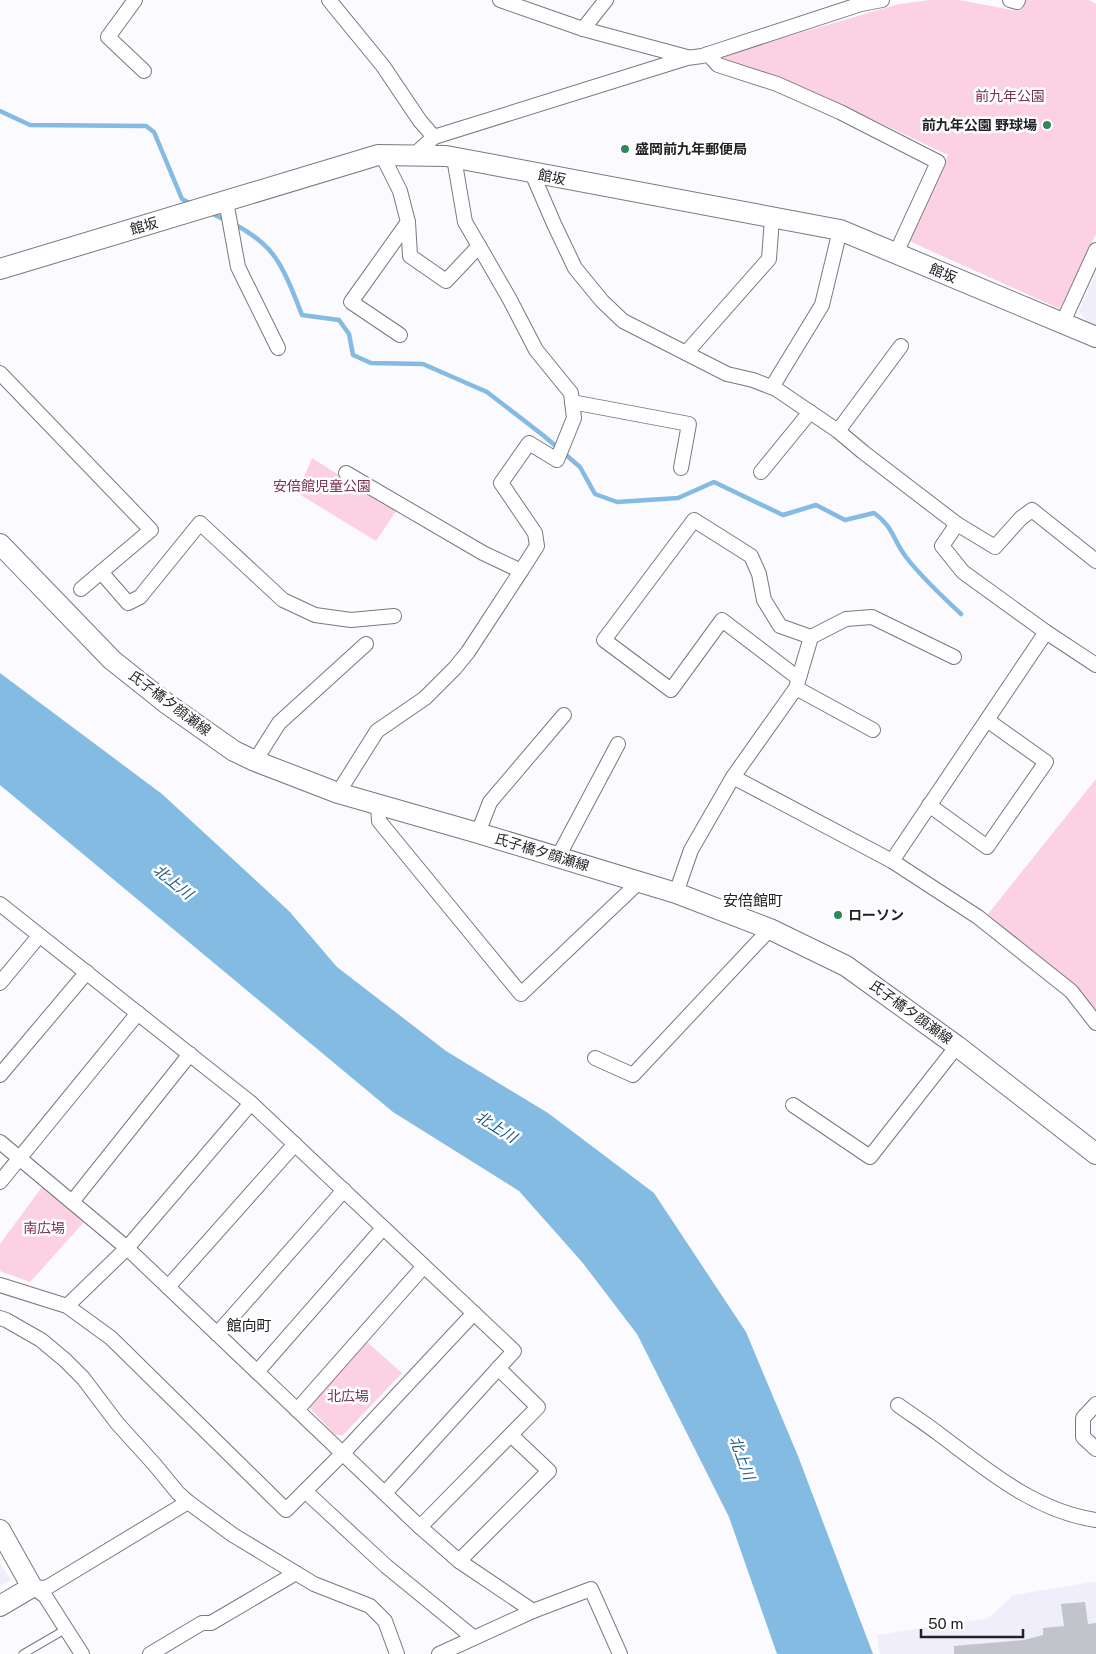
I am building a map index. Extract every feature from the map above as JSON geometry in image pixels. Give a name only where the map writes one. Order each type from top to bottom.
[{"type":"main road","name":"館坂","points":[[0,269],[378,154],[446,156],[840,230],[1096,337]]},
{"type":"main road","name":"氏子橋夕顔瀬線","points":[[0,544],[112,660],[227,746],[255,761],[338,793],[640,882],[770,928],[846,966],[957,1046],[1096,1154]]},
{"type":"main road","points":[[0,1530],[32,1587],[0,1606]]},
{"type":"street","points":[[135,0],[108,37],[144,71]]},
{"type":"street","points":[[329,0],[383,66],[420,122],[434,137]]},
{"type":"street","points":[[500,0],[583,29],[687,58]]},
{"type":"street","points":[[583,29],[606,0]]},
{"type":"street","points":[[414,155],[434,137],[687,58],[708,54],[859,2],[882,0]]},
{"type":"street","points":[[1010,0],[1017,2],[1018,0]]},
{"type":"street","points":[[708,54],[718,65],[777,84],[840,112],[938,162],[896,253]]},
{"type":"street","points":[[382,154],[400,191],[408,222],[410,256],[446,281],[479,246]]},
{"type":"street","points":[[338,793],[377,731],[425,698],[468,652],[537,546],[535,533],[501,483],[529,443],[557,460],[574,418],[571,393],[536,350],[509,298],[465,222],[454,158]]},
{"type":"street","points":[[532,173],[575,268],[602,301],[623,322],[727,374],[772,387],[838,431],[957,524],[995,547],[1021,518],[1032,510],[1096,561]]},
{"type":"street","points":[[219,203],[238,268],[278,348]]},
{"type":"street","points":[[686,353],[769,259],[772,218]]},
{"type":"street","points":[[400,335],[352,302],[408,222]]},
{"type":"street","points":[[772,387],[822,305],[840,230]]},
{"type":"street","points":[[1063,322],[1096,250]]},
{"type":"street","points":[[838,431],[901,346]]},
{"type":"street","points":[[0,373],[151,530],[81,589]]},
{"type":"street","points":[[572,402],[689,424],[681,468]]},
{"type":"street","points":[[761,472],[810,412]]},
{"type":"street","points":[[346,473],[483,553],[521,571]]},
{"type":"street","points":[[811,637],[780,626],[764,600],[759,574],[751,556],[694,520],[604,640],[671,690],[722,620],[797,683],[873,730]]},
{"type":"street","points":[[101,572],[128,602],[140,596],[200,524],[282,600],[315,615],[351,620],[394,616]]},
{"type":"street","points":[[957,524],[942,546],[963,572],[1046,632],[1096,665]]},
{"type":"street","points":[[676,894],[691,850],[733,776],[797,683],[811,637],[846,619],[872,617],[954,657]]},
{"type":"street","points":[[892,861],[1046,632]]},
{"type":"street","points":[[255,761],[279,722],[366,644]]},
{"type":"street","points":[[478,833],[490,802],[564,715]]},
{"type":"street","points":[[929,805],[987,847],[1046,762],[987,720]]},
{"type":"street","points":[[558,857],[618,744]]},
{"type":"street","points":[[733,776],[892,861],[978,918],[1071,991],[1096,1023]]},
{"type":"street","points":[[378,804],[379,821],[521,994],[640,882]]},
{"type":"street","points":[[0,904],[251,1103],[514,1351],[385,1493]]},
{"type":"street","points":[[595,1058],[633,1075],[770,928]]},
{"type":"street","points":[[0,983],[40,936]]},
{"type":"street","points":[[0,1075],[87,972]]},
{"type":"street","points":[[0,1182],[138,1013]]},
{"type":"street","points":[[793,1106],[870,1157],[957,1046]]},
{"type":"street","points":[[72,1202],[190,1054]]},
{"type":"street","points":[[67,1306],[127,1248],[251,1103]]},
{"type":"street","points":[[0,1142],[127,1248],[420,1527],[459,1561],[533,1611]]},
{"type":"street","points":[[168,1287],[295,1144]]},
{"type":"street","points":[[217,1334],[344,1190]]},
{"type":"street","points":[[258,1372],[383,1228]]},
{"type":"street","points":[[297,1410],[424,1266]]},
{"type":"street","points":[[0,1286],[67,1306],[111,1338],[286,1510],[343,1454],[474,1313]]},
{"type":"street","points":[[0,1318],[41,1340],[66,1360],[83,1378],[117,1422],[178,1494],[232,1535],[314,1584],[370,1606],[385,1621],[397,1654]]},
{"type":"street","points":[[420,1527],[538,1407],[498,1368]]},
{"type":"street","points":[[1096,1404],[1083,1418],[1082,1437],[1096,1449]]},
{"type":"street","points":[[898,1406],[1012,1488],[1054,1509],[1096,1520]]},
{"type":"street","points":[[459,1561],[549,1470],[511,1435]]},
{"type":"street","points":[[305,1491],[386,1566],[474,1638]]},
{"type":"street","points":[[32,1587],[46,1588],[188,1502]]},
{"type":"street","points":[[150,1654],[202,1623],[211,1623],[296,1573]]},
{"type":"street","points":[[32,1587],[45,1596],[82,1654]]},
{"type":"street","points":[[439,1654],[533,1611],[592,1589],[620,1654]]},
{"type":"lane","points":[[24,1654],[66,1629]]},
{"type":"shaded area","points":[[1096,273],[1096,325],[1087,321],[1079,311]]},
{"type":"shaded area","points":[[0,1563],[11,1580],[0,1586]]},
{"type":"shaded area","points":[[1096,1582],[1096,1654],[880,1654],[877,1635],[989,1618],[1013,1595]]},
{"type":"green space","name":"前九年公園","points":[[930,0],[959,0],[1017,11],[1023,0],[1089,0],[1096,4],[1096,234],[1060,309],[909,241],[948,155],[836,102],[718,57],[899,4]]},
{"type":"green space","name":"安倍館児童公園","points":[[312,458],[396,511],[376,541],[294,491],[301,484]]},
{"type":"green space","points":[[1096,779],[1096,1013],[1078,990],[988,914]]},
{"type":"green space","name":"南広場","points":[[42,1187],[84,1222],[30,1282],[0,1271],[0,1244]]},
{"type":"green space","name":"北広場","points":[[367,1342],[402,1373],[343,1435],[335,1435],[310,1408],[311,1401]]},
{"type":"water","name":"北上川","points":[[0,673],[162,794],[289,911],[337,967],[446,1051],[548,1113],[654,1193],[746,1332],[798,1456],[873,1654],[777,1654],[729,1517],[637,1334],[582,1262],[519,1191],[393,1112],[0,785]]},
{"type":"building","points":[[1085,1602],[1088,1624],[1096,1623],[1096,1654],[954,1654],[954,1646],[1024,1640],[1043,1635],[1043,1628],[1064,1626],[1061,1604]]},
{"type":"waterway","points":[[0,111],[30,125],[146,126],[154,132],[182,199],[191,204]]},
{"type":"waterway","points":[[209,212],[227,221]]},
{"type":"waterway","points":[[234,224],[259,240],[276,258],[289,282],[302,315],[339,320],[349,334],[353,355],[371,363],[423,364],[487,392],[544,436],[580,467],[595,494],[617,502],[678,498],[714,482],[783,515],[816,505],[845,520],[874,513],[889,528],[912,565],[961,614]]},
{"type":"place","name":"前九年公園 野球場","points":[[1047,125]]},
{"type":"place","name":"盛岡前九年郵便局","points":[[625,149]]},
{"type":"place","name":"ローソン","points":[[838,915]]},
{"type":"district","name":"安倍館町","points":[[753,901]]},
{"type":"district","name":"館向町","points":[[249,1326]]}]
